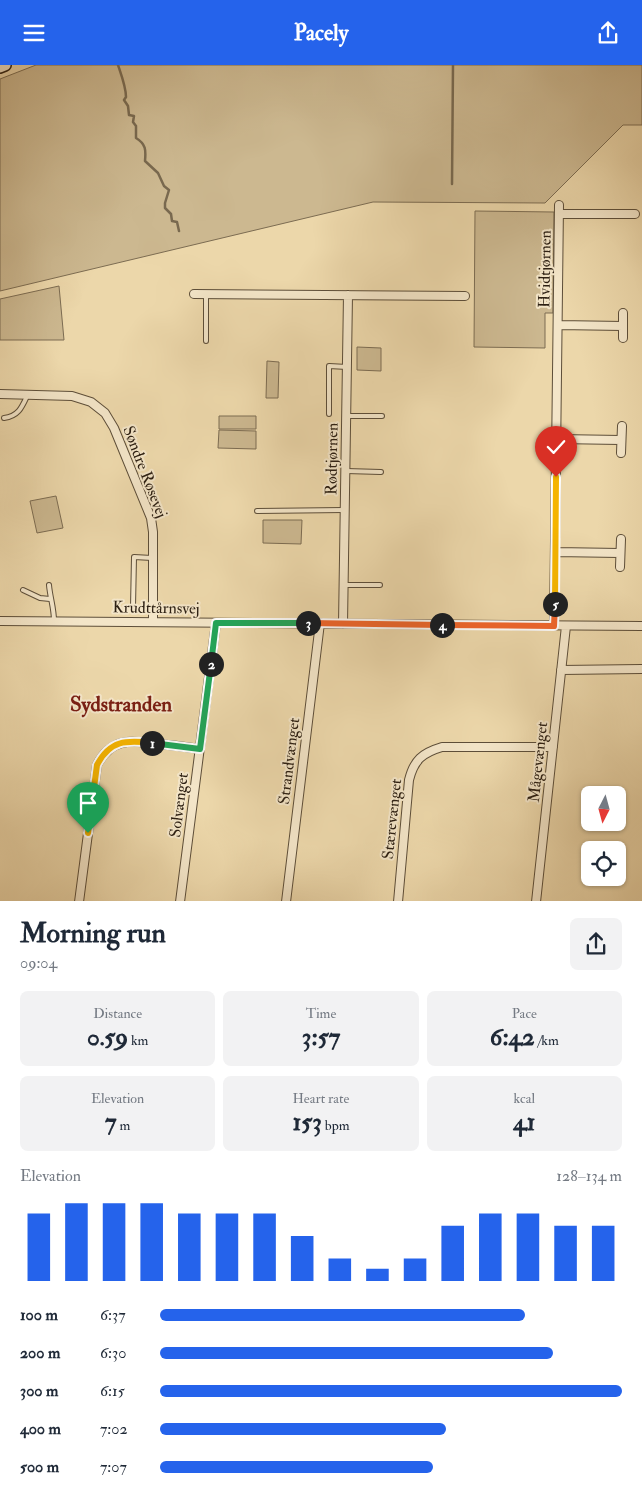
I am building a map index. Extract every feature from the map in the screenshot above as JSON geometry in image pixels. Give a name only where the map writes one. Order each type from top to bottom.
[{"type":"street","points":[[0,67],[6,65]]},
{"type":"street","name":"Hvidtjørnen","points":[[554,626],[560,205]]},
{"type":"street","name":"Hvidtjørnen","points":[[559,214],[636,215]]},
{"type":"street","points":[[194,294],[465,296]]},
{"type":"street","name":"Rødtjørnen","points":[[342,624],[348,295]]},
{"type":"street","points":[[623,313],[623,338]]},
{"type":"street","name":"Hvidtjørnen","points":[[558,325],[623,326]]},
{"type":"street","name":"Søndre Røsevej","points":[[0,394],[72,396],[91,402],[105,413],[114,427],[151,518],[154,558],[154,622]]},
{"type":"street","points":[[621,453],[622,426]]},
{"type":"street","points":[[557,439],[622,439]]},
{"type":"street","points":[[620,539],[620,567]]},
{"type":"street","points":[[555,552],[620,553]]},
{"type":"street","name":"Krudttårnsvej","points":[[0,621],[642,627]]},
{"type":"street","name":"Solvænget","points":[[180,901],[216,623]]},
{"type":"street","name":"Strandvænget","points":[[286,901],[320,623]]},
{"type":"street","name":"Mågevænget","points":[[536,901],[566,626]]},
{"type":"street","points":[[561,669],[642,669]]},
{"type":"street","points":[[79,901],[97,765],[102,755],[111,747],[131,741],[200,749]]},
{"type":"street","name":"Stærevænget","points":[[398,901],[409,780],[412,768],[418,759],[427,751],[442,747],[553,747]]},
{"type":"lane","points":[[206,294],[206,341]]},
{"type":"lane","points":[[329,414],[329,366],[347,367]]},
{"type":"lane","points":[[4,418],[10,417],[21,410],[28,394]]},
{"type":"lane","points":[[346,416],[382,417]]},
{"type":"lane","points":[[345,471],[381,472]]},
{"type":"lane","points":[[257,511],[344,510]]},
{"type":"lane","points":[[133,607],[134,557],[154,558]]},
{"type":"lane","points":[[49,585],[50,599],[54,609],[54,621]]},
{"type":"lane","points":[[343,585],[380,585]]},
{"type":"lane","points":[[23,590],[50,599]]},
{"type":"shaded area","points":[[36,65],[642,65],[642,125],[623,125],[545,203],[373,202],[0,291],[0,79]]},
{"type":"shaded area","points":[[475,211],[554,212],[553,313],[545,313],[545,348],[474,347]]},
{"type":"shaded area","points":[[59,286],[64,340],[0,340],[0,299]]},
{"type":"shaded area","points":[[357,347],[381,348],[381,371],[357,370]]},
{"type":"shaded area","points":[[267,361],[279,362],[278,398],[266,398]]},
{"type":"shaded area","points":[[219,416],[256,416],[256,429],[219,429]]},
{"type":"shaded area","points":[[219,430],[256,431],[256,449],[218,448]]},
{"type":"shaded area","points":[[56,496],[63,528],[37,533],[30,501]]},
{"type":"shaded area","points":[[263,520],[302,520],[301,544],[263,543]]},
{"type":"waterway","points":[[118,65],[125,89],[126,97],[124,100],[128,106],[129,115],[134,116],[133,122],[136,126],[136,138],[145,148],[145,161],[158,173],[164,186],[169,190],[165,208],[171,214],[172,221],[177,222],[179,231]]},
{"type":"waterway","points":[[452,184],[453,65]]},
{"type":"district","name":"Sydstranden","points":[[121,704]]},
{"type":"route","points":[[88,833],[97,765],[102,755],[111,747],[131,741],[200,749],[216,623],[554,626],[556,477]]}]
